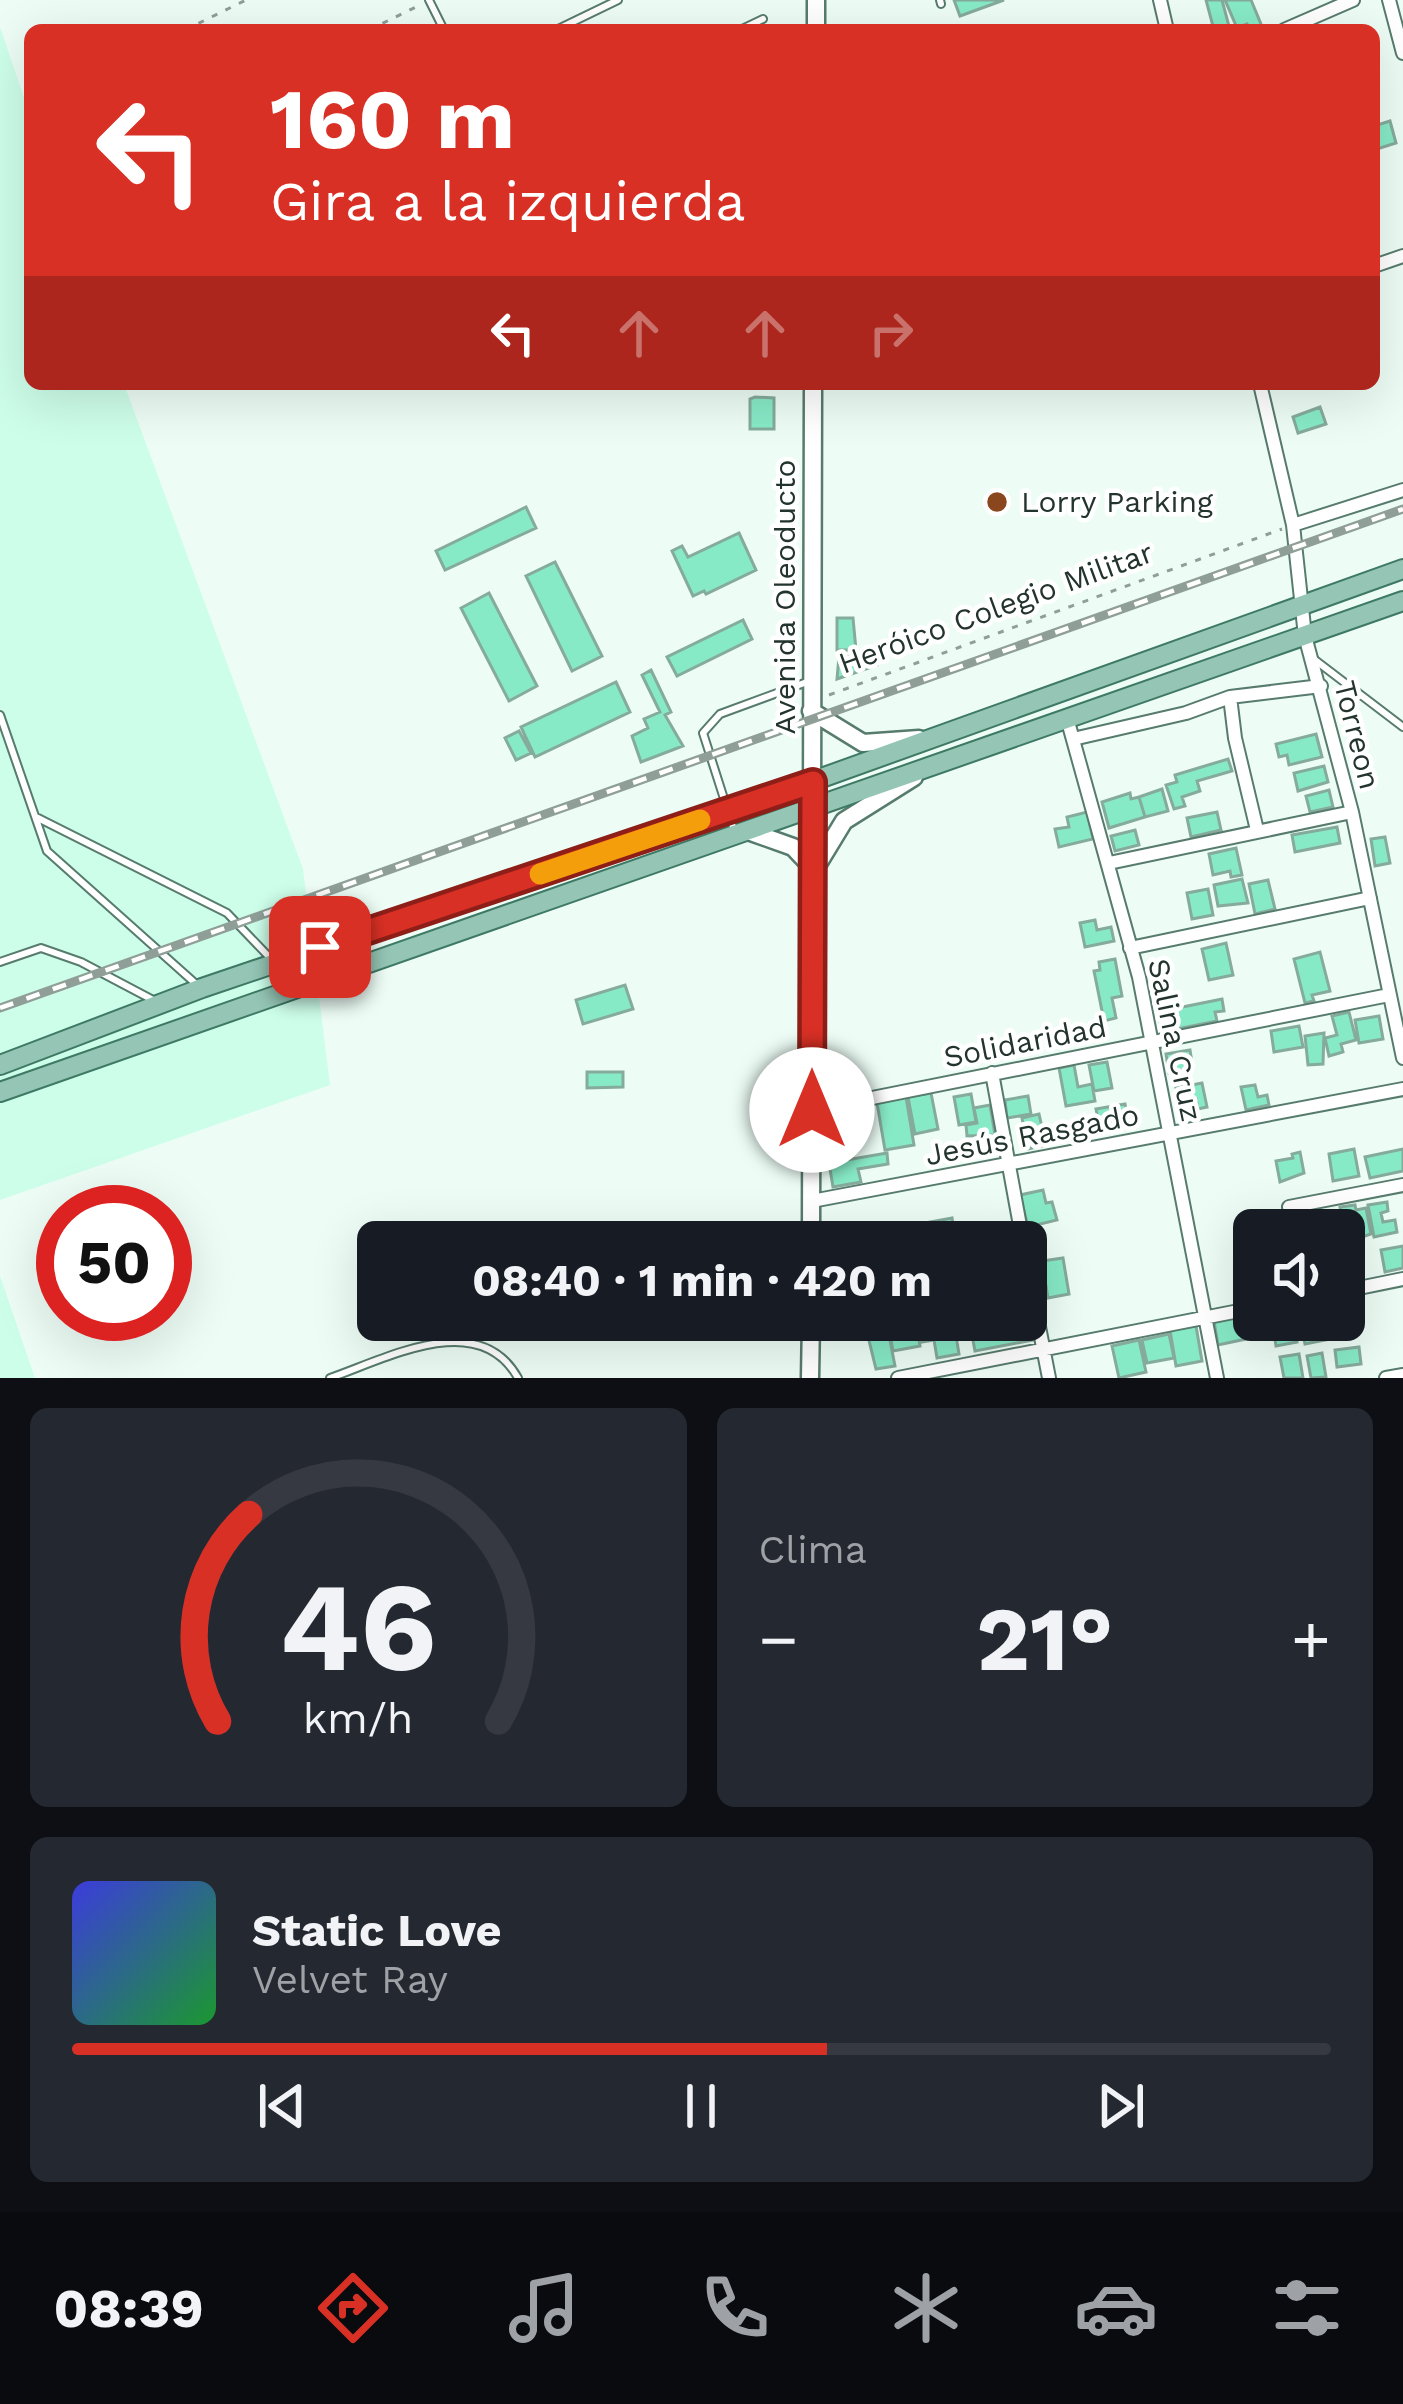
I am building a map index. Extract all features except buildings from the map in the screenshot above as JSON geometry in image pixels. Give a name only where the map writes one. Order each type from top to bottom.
[{"type":"main road","name":"Avenida Oleoducto","points":[[812,1221],[813,390]]},
{"type":"main road","points":[[0,1066],[202,988],[813,782],[1403,569]]},
{"type":"main road","points":[[0,1092],[1403,601]]},
{"type":"main road","points":[[811,706],[863,742],[932,739]]},
{"type":"main road","points":[[1001,713],[1009,738]]},
{"type":"main road","points":[[742,833],[793,847],[812,870],[844,821],[939,762]]},
{"type":"main road","points":[[810,1378],[811,1341]]},
{"type":"street","points":[[1298,24],[1353,0]]},
{"type":"street","points":[[1389,0],[1403,53]]},
{"type":"street","name":"Torreon","points":[[1261,390],[1293,525],[1305,636],[1352,812],[1403,1058]]},
{"type":"street","points":[[1293,525],[1403,490]]},
{"type":"street","points":[[1073,739],[1186,713],[1230,697],[1321,686]]},
{"type":"street","points":[[1230,697],[1234,738],[1257,830]]},
{"type":"street","name":"Salina Cruz","points":[[1067,718],[1109,862],[1152,1042],[1216,1378]]},
{"type":"street","points":[[1109,862],[1352,812]]},
{"type":"street","points":[[1130,948],[1370,898]]},
{"type":"street","name":"Solidaridad","points":[[812,1110],[1389,995]]},
{"type":"street","points":[[992,1073],[1019,1221]]},
{"type":"street","name":"Jesús Rasgado","points":[[812,1201],[1403,1089]]},
{"type":"street","points":[[1289,1207],[1403,1184]]},
{"type":"street","points":[[1365,1287],[1403,1280]]},
{"type":"street","points":[[898,1378],[1233,1312]]},
{"type":"street","points":[[1041,1341],[1049,1378]]},
{"type":"street","points":[[1386,1378],[1403,1375]]},
{"type":"lane","points":[[569,24],[619,0]]},
{"type":"lane","points":[[753,24],[763,19]]},
{"type":"lane","points":[[1312,658],[1403,727]]},
{"type":"lane","points":[[742,833],[728,810],[703,733],[720,714],[811,681]]},
{"type":"lane","points":[[0,715],[47,851],[202,988],[223,1013]]},
{"type":"lane","points":[[35,816],[227,913],[275,963],[286,990]]},
{"type":"lane","points":[[0,962],[41,948],[81,962],[162,1005]]},
{"type":"lane","points":[[331,1378],[436,1341],[480,1343],[507,1358],[518,1378]]},
{"type":"path","points":[[197,24],[246,0]]},
{"type":"path","points":[[381,24],[430,0]]},
{"type":"path","name":"Heróico Colegio Militar","points":[[811,706],[1293,525]]},
{"type":"shaded area","points":[[0,27],[24,97],[24,390],[126,390],[303,869],[330,1085],[0,1200]]},
{"type":"shaded area","points":[[0,1276],[35,1378],[0,1378]]},
{"type":"railway","points":[[0,1008],[1403,509]]},
{"type":"slow traffic","points":[[540,874],[700,820]]},
{"type":"place","name":"Lorry Parking","points":[[997,502]]},
{"type":"route","points":[[320,947],[813,782],[812,1110]]}]
